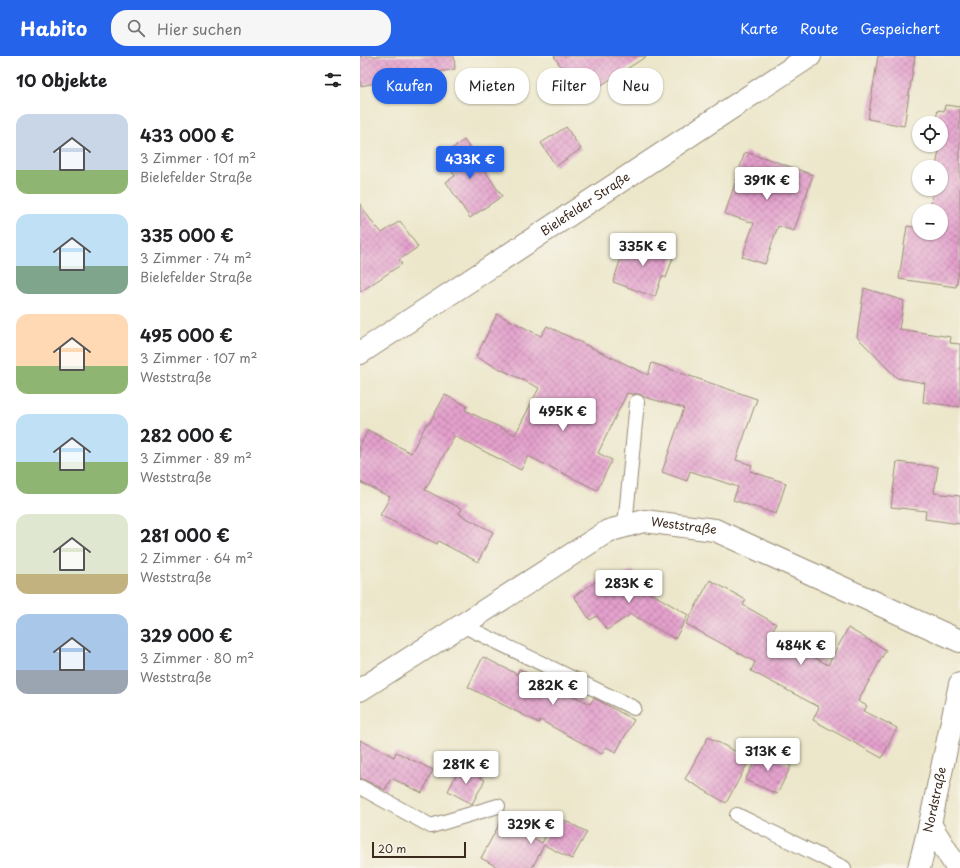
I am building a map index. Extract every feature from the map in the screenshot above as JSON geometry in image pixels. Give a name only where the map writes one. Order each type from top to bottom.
[{"type":"street","name":"Bielefelder Straße","points":[[360,353],[810,56]]},
{"type":"street","name":"Weststraße","points":[[360,690],[608,531],[644,521],[715,530],[960,641]]},
{"type":"street","name":"Nordstraße","points":[[919,868],[960,684]]},
{"type":"street","points":[[930,824],[957,868]]},
{"type":"lane","points":[[625,526],[638,402]]},
{"type":"lane","points":[[462,625],[634,708]]},
{"type":"lane","points":[[360,787],[431,826],[498,806]]},
{"type":"lane","points":[[737,815],[844,868]]},
{"type":"building","points":[[360,56],[454,56],[455,69],[447,70],[447,68],[372,68],[372,84],[360,86]]},
{"type":"building","points":[[554,56],[647,56],[628,68],[608,68],[608,81],[600,86],[600,68],[562,68]]},
{"type":"building","points":[[878,56],[915,56],[904,126],[868,119]]},
{"type":"building","points":[[945,105],[960,107],[960,265],[956,287],[899,279],[907,226],[912,227],[912,240],[948,240],[948,204],[931,204],[932,196],[948,196],[948,160],[937,160],[939,152],[948,152],[948,116],[937,116],[938,110],[944,111]]},
{"type":"building","points":[[566,127],[581,149],[556,166],[541,143]]},
{"type":"building","points":[[464,140],[502,196],[470,218],[446,182],[455,176],[442,156]]},
{"type":"building","points":[[745,152],[813,175],[794,231],[778,226],[765,264],[742,257],[754,223],[725,214]]},
{"type":"building","points":[[360,204],[376,228],[377,227],[382,233],[400,221],[418,247],[399,260],[402,264],[360,292]]},
{"type":"building","points":[[627,240],[650,248],[652,244],[675,251],[666,278],[662,276],[655,297],[613,282]]},
{"type":"building","points":[[864,288],[904,301],[899,329],[951,337],[950,343],[960,344],[960,407],[923,402],[925,383],[897,378],[857,337]]},
{"type":"building","points":[[497,314],[541,336],[547,326],[648,375],[652,363],[757,399],[736,460],[752,465],[750,471],[786,483],[776,514],[733,500],[738,487],[690,471],[687,481],[662,472],[684,408],[644,397],[642,395],[627,393],[598,453],[612,460],[597,490],[528,456],[521,470],[454,436],[425,490],[462,509],[459,514],[493,532],[478,562],[438,541],[437,544],[380,515],[390,497],[360,482],[360,445],[368,430],[411,453],[427,423],[429,424],[445,395],[467,406],[465,410],[515,435],[539,388],[476,357]]},
{"type":"building","points":[[897,462],[938,467],[934,493],[960,496],[960,524],[925,519],[926,511],[891,507]]},
{"type":"building","points":[[632,570],[646,590],[688,615],[675,639],[631,614],[607,630],[597,616],[590,620],[574,596],[610,572],[616,581]]},
{"type":"building","points":[[710,580],[746,600],[743,605],[776,624],[771,633],[828,665],[848,628],[886,650],[858,701],[867,706],[864,711],[897,728],[882,758],[813,720],[819,707],[751,671],[755,662],[686,624]]},
{"type":"building","points":[[483,657],[517,674],[519,669],[590,704],[594,698],[634,720],[616,752],[606,747],[602,754],[540,720],[539,723],[468,687]]},
{"type":"building","points":[[708,737],[750,759],[726,803],[685,779]]},
{"type":"building","points":[[360,740],[394,757],[396,752],[433,770],[422,793],[391,778],[385,790],[360,778]]},
{"type":"building","points":[[761,750],[791,766],[777,794],[745,780]]},
{"type":"building","points":[[460,767],[485,780],[472,804],[448,791]]},
{"type":"building","points":[[556,816],[587,832],[572,859],[544,845],[532,868],[499,868],[481,858],[501,821],[542,843]]}]
